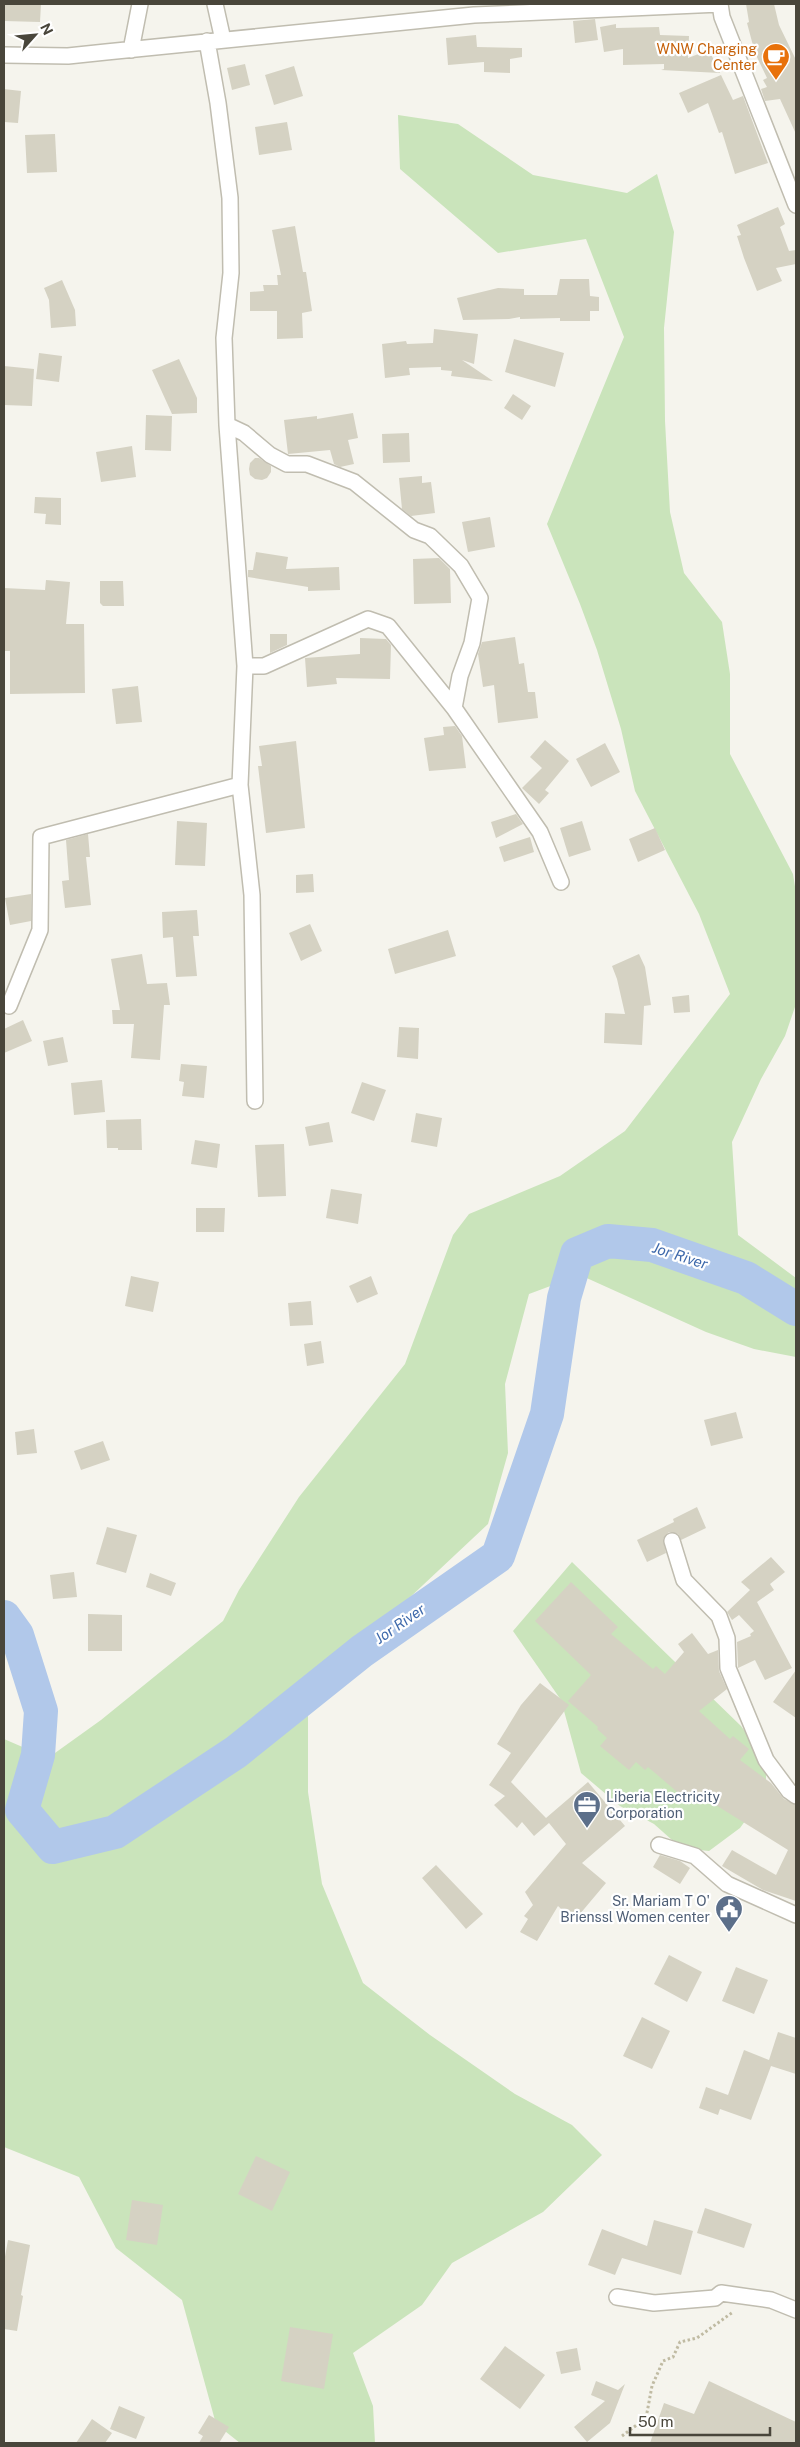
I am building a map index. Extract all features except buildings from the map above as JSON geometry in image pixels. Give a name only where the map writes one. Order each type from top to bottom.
[{"type":"street","points":[[131,50],[140,4]]},
{"type":"street","points":[[214,4],[223,40]]},
{"type":"street","points":[[4,55],[68,56],[474,15],[635,6],[720,4],[722,17],[796,205]]},
{"type":"street","points":[[207,41],[218,103],[230,198],[231,273],[224,338],[227,424],[245,666],[240,785],[252,895],[255,1101]]},
{"type":"street","points":[[227,424],[244,433],[270,455],[287,464],[307,464],[354,482],[414,530],[430,536],[461,566],[480,598],[472,642],[460,676],[454,708]]},
{"type":"street","points":[[245,666],[264,666],[368,618],[388,626],[454,708],[540,832],[561,882]]},
{"type":"street","points":[[9,1006],[40,930],[41,837],[240,785]]},
{"type":"street","points":[[672,1541],[684,1580],[719,1616],[727,1638],[728,1668],[766,1760],[789,1790],[796,1796]]},
{"type":"street","points":[[659,1845],[696,1856],[727,1884],[796,1915]]},
{"type":"street","points":[[617,2297],[654,2303],[715,2298],[721,2293],[771,2300],[796,2310]]},
{"type":"path","points":[[622,2436],[646,2418],[652,2386],[663,2361],[673,2357],[680,2342],[697,2338],[753,2297]]},
{"type":"green space","points":[[398,115],[458,124],[533,175],[627,193],[657,174],[674,232],[664,328],[665,421],[670,512],[684,573],[722,622],[730,674],[730,754],[793,874],[796,893],[796,1004],[785,1036],[761,1079],[732,1142],[738,1235],[796,1278],[796,1357],[754,1349],[706,1332],[580,1275],[529,1294],[505,1384],[508,1453],[488,1524],[308,1693],[308,1792],[322,1884],[363,1983],[430,2035],[515,2094],[572,2125],[602,2155],[543,2212],[452,2263],[422,2305],[353,2353],[373,2406],[375,2443],[240,2443],[216,2424],[182,2300],[116,2248],[79,2177],[4,2147],[4,1739],[48,1758],[101,1720],[223,1621],[239,1590],[299,1497],[405,1364],[453,1235],[469,1214],[560,1176],[625,1131],[730,994],[699,914],[635,791],[621,729],[597,650],[547,524],[624,337],[586,239],[498,253],[400,169]]},
{"type":"green space","points":[[572,1562],[741,1726],[766,1760],[766,1792],[740,1828],[709,1851],[681,1848],[654,1824],[620,1806],[581,1773],[561,1700],[513,1631]]},
{"type":"waterway","name":"Jor River","points":[[4,1617],[17,1635],[41,1711],[38,1755],[22,1810],[53,1847],[115,1832],[236,1752],[362,1651],[498,1556],[547,1414],[564,1298],[577,1254],[608,1241],[652,1245],[746,1278],[796,1309]]},
{"type":"place","name":"WNW Charging Center","points":[[776,81]]},
{"type":"place","name":"Liberia Electricity Corporation","points":[[587,1829]]},
{"type":"place","name":"Sr. Mariam T O' Brienssl Women center","points":[[729,1933]]}]
